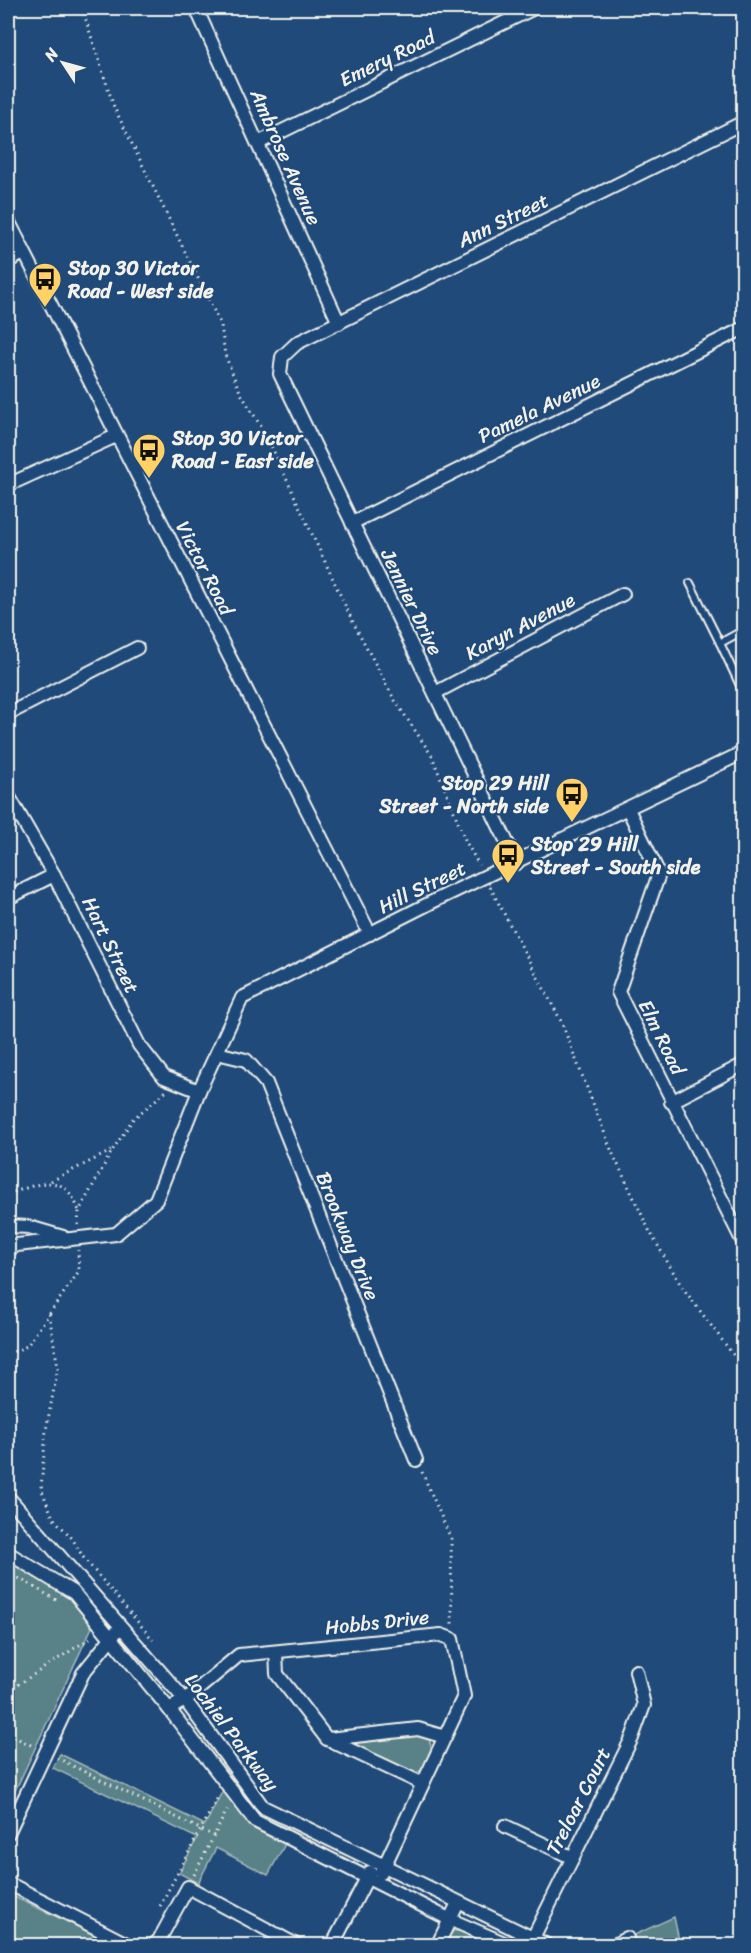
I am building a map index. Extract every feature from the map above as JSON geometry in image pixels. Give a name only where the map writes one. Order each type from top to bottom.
[{"type":"street","name":"Ambrose Avenue","points":[[196,8],[339,323]]},
{"type":"street","name":"Emery Road","points":[[258,143],[534,8]]},
{"type":"street","name":"Ann Street","points":[[282,357],[297,344],[744,122]]},
{"type":"street","name":"Victor Road","points":[[8,220],[370,934]]},
{"type":"street","points":[[8,261],[24,253]]},
{"type":"street","name":"Pamela Avenue","points":[[352,523],[744,328]]},
{"type":"street","name":"Jennier Drive","points":[[282,357],[280,374],[517,863]]},
{"type":"street","points":[[8,485],[116,436]]},
{"type":"street","name":"Karyn Avenue","points":[[435,693],[623,594]]},
{"type":"street","points":[[8,714],[136,648]]},
{"type":"street","name":"Hill Street","points":[[199,1091],[242,998],[436,900],[486,878],[744,752]]},
{"type":"street","name":"Hart Street","points":[[8,795],[54,875],[139,1045],[164,1077],[199,1091]]},
{"type":"street","name":"Elm Road","points":[[628,808],[659,874],[618,992],[744,1244]]},
{"type":"street","points":[[8,898],[54,875]]},
{"type":"street","name":"Brookway Drive","points":[[217,1053],[246,1060],[266,1083],[416,1460]]},
{"type":"street","points":[[671,1102],[744,1064]]},
{"type":"street","points":[[8,1250],[17,1245],[116,1234],[156,1200],[199,1091]]},
{"type":"street","points":[[8,1226],[29,1227],[75,1240]]},
{"type":"street","name":"Lochiel Parkway","points":[[8,1497],[185,1700],[263,1807],[531,1941],[549,1946]]},
{"type":"street","name":"Lochiel Parkway","points":[[8,1553],[74,1593],[169,1709],[255,1821],[449,1919],[511,1946]]},
{"type":"street","points":[[8,1833],[83,1673],[104,1645],[108,1634],[121,1626]]},
{"type":"street","name":"Hobbs Drive","points":[[169,1709],[185,1700],[239,1655],[441,1635],[452,1639],[464,1696],[372,1880],[332,1946]]},
{"type":"street","points":[[276,1652],[277,1674],[327,1739],[421,1784]]},
{"type":"street","name":"Treloar Court","points":[[531,1941],[632,1738],[644,1705],[636,1671]]},
{"type":"street","points":[[327,1739],[417,1729],[445,1737]]},
{"type":"street","points":[[506,1826],[571,1857]]},
{"type":"street","points":[[8,1883],[131,1946]]},
{"type":"street","points":[[153,1946],[159,1941],[188,1887],[298,1946]]},
{"type":"street","points":[[436,1946],[458,1903]]},
{"type":"street","points":[[613,1946],[627,1938]]},
{"type":"lane","points":[[690,583],[744,694]]},
{"type":"lane","points":[[720,643],[744,630]]},
{"type":"path","points":[[82,8],[114,107],[220,326],[225,355],[240,392],[266,435],[352,620],[393,699],[432,756],[466,842],[561,1021],[612,1152],[650,1232],[682,1287],[735,1357],[744,1375]]},
{"type":"path","points":[[8,1354],[27,1346],[79,1271],[75,1240],[79,1210],[112,1151],[133,1119],[176,1082]]},
{"type":"path","points":[[8,1194],[51,1181],[112,1151]]},
{"type":"path","points":[[51,1181],[66,1188],[74,1196],[79,1210]]},
{"type":"path","points":[[49,1314],[58,1368],[46,1430],[41,1488],[53,1518],[72,1538],[83,1557],[154,1642]]},
{"type":"path","points":[[735,1357],[744,1361]]},
{"type":"path","points":[[416,1460],[451,1539],[452,1639]]},
{"type":"path","points":[[8,1572],[63,1604]]},
{"type":"path","points":[[8,1690],[108,1634]]},
{"type":"path","points":[[8,1734],[214,1836]]},
{"type":"path","points":[[155,1916],[226,1783]]},
{"type":"path","points":[[188,1887],[235,1795]]},
{"type":"green space","points":[[8,1559],[77,1603],[92,1627],[8,1806]]},
{"type":"green space","points":[[422,1733],[429,1739],[431,1751],[428,1762],[416,1773],[410,1774],[355,1745],[358,1741]]},
{"type":"green space","points":[[60,1754],[205,1825],[224,1788],[250,1823],[285,1844],[268,1875],[216,1848],[198,1883],[179,1873],[197,1838],[53,1768]]},
{"type":"green space","points":[[8,1894],[117,1945],[8,1945]]},
{"type":"green space","points":[[674,1917],[680,1945],[638,1945],[632,1936]]},
{"type":"green space","points":[[453,1931],[468,1931],[499,1946],[441,1946]]},
{"type":"place","name":"Stop 30 Victor Road - West side","points":[[45,308]]},
{"type":"place","name":"Stop 30 Victor Road - East side","points":[[149,479]]},
{"type":"place","name":"Stop 29 Hill Street - North side","points":[[572,823]]},
{"type":"place","name":"Stop 29 Hill Street - South side","points":[[508,884]]}]
